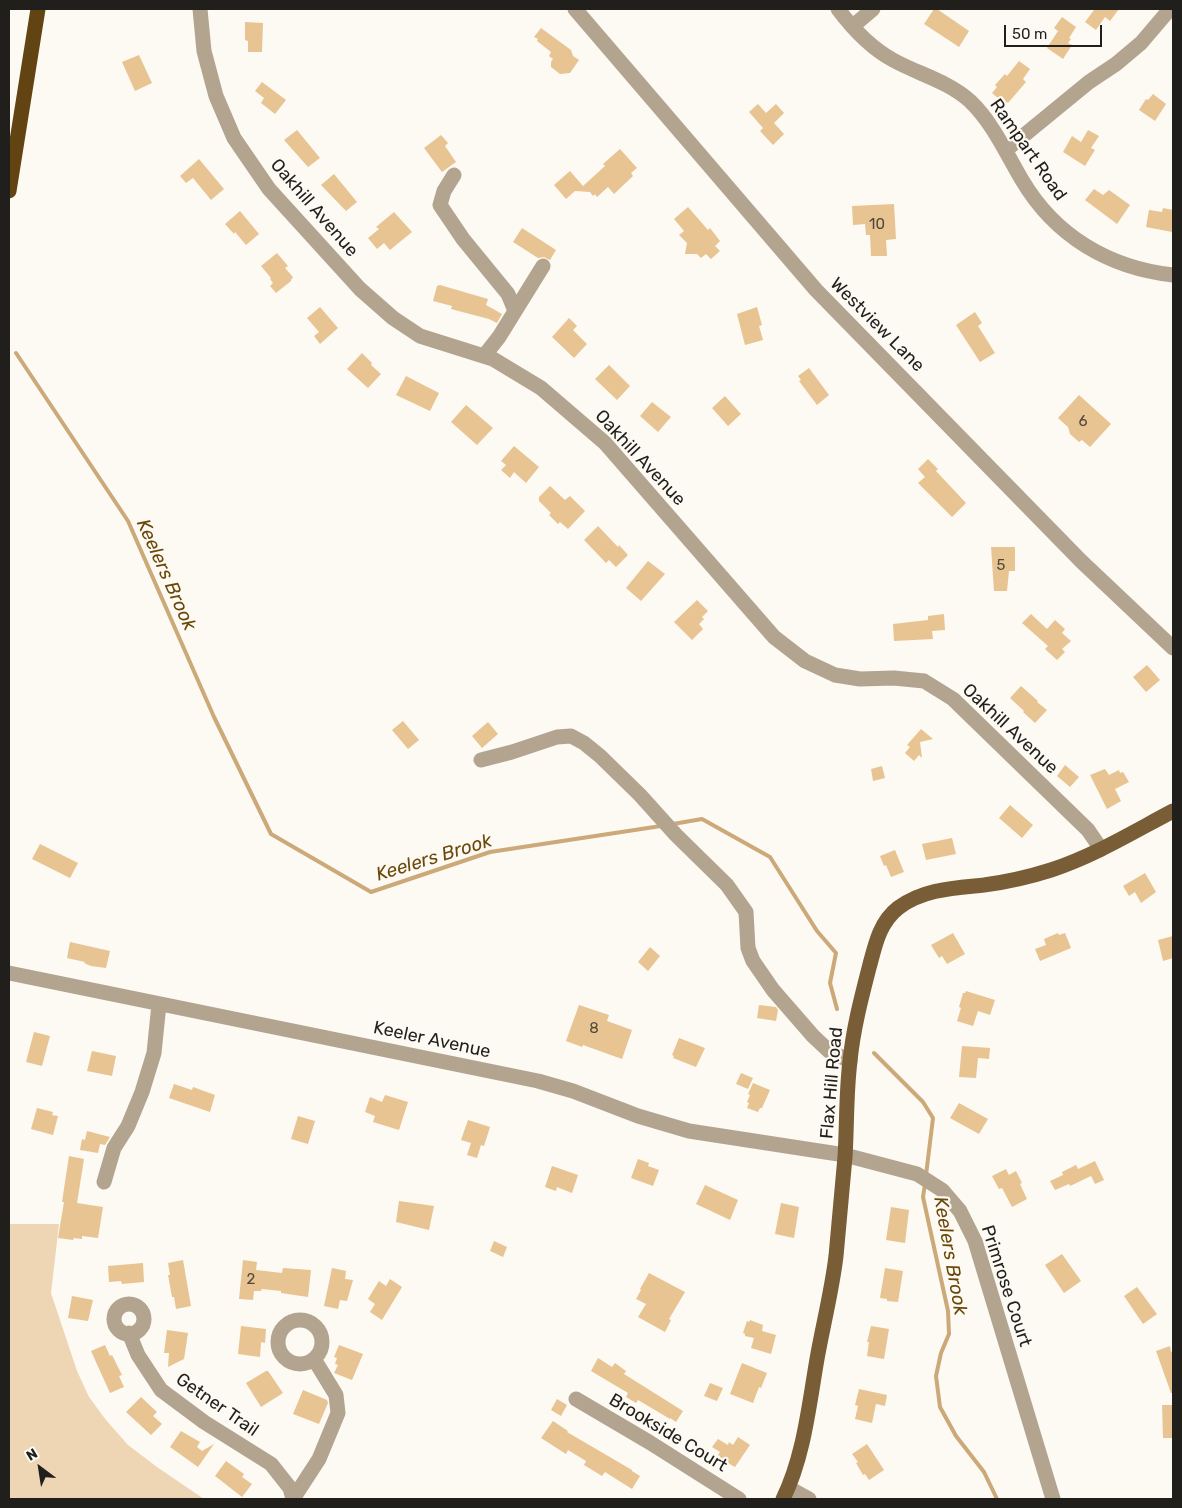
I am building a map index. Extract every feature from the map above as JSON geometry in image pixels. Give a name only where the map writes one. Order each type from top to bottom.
[{"type":"highway","points":[[9,191],[38,9]]},
{"type":"main road","name":"Flax Hill Road","points":[[786,1494],[797,1463],[835,1260],[845,1155],[850,1061],[861,999],[876,941],[885,923],[897,909],[935,892],[956,887],[985,885],[1020,879],[1052,870],[1102,849],[1173,811]]},
{"type":"street","name":"Oakhill Avenue","points":[[200,9],[204,51],[216,96],[234,138],[269,189],[360,290],[393,318],[420,336],[493,359],[541,388],[605,443],[774,637],[805,661],[835,675],[860,679],[894,678],[924,681],[953,699],[1088,830],[1102,849]]},
{"type":"street","name":"Westview Lane","points":[[575,9],[816,290],[1081,561],[1173,648]]},
{"type":"street","name":"Rampart Road","points":[[838,9],[869,43],[881,53],[951,87],[965,98],[987,121],[1032,196],[1055,222],[1068,233],[1100,254],[1120,263],[1139,270],[1173,275]]},
{"type":"street","points":[[853,26],[873,9]]},
{"type":"street","points":[[1006,150],[1089,82],[1116,64],[1141,43],[1170,9]]},
{"type":"street","points":[[454,175],[444,191],[440,205],[464,239],[508,294],[515,311]]},
{"type":"street","points":[[484,356],[499,337],[543,266]]},
{"type":"street","points":[[481,760],[556,737],[571,736],[584,743],[600,756],[727,885],[746,912],[748,948],[753,961],[773,990],[813,1036],[829,1051],[850,1061]]},
{"type":"street","name":"Keeler Avenue","points":[[9,973],[538,1081],[573,1091],[638,1116],[689,1131],[845,1155]]},
{"type":"street","points":[[104,1182],[114,1148],[128,1126],[152,1061],[159,1004]]},
{"type":"street","name":"Primrose Court","points":[[845,1155],[917,1174],[942,1190],[960,1211],[975,1241],[1053,1499]]},
{"type":"street","name":"Getner Trail","points":[[129,1333],[138,1355],[161,1390],[204,1422],[271,1464],[290,1488],[293,1499]]},
{"type":"street","name":"Getner Trail","points":[[293,1499],[319,1459],[338,1413],[336,1395],[314,1359]]},
{"type":"street","name":"Brookside Court","points":[[576,1399],[649,1442],[739,1499]]},
{"type":"street","points":[[786,1494],[809,1499]]},
{"type":"shaded area","points":[[9,1224],[59,1224],[51,1293],[77,1371],[89,1397],[128,1445],[204,1499],[9,1499]]},
{"type":"building","points":[[934,9],[937,9],[969,31],[959,47],[924,24]]},
{"type":"building","points":[[1093,9],[1119,9],[1110,21],[1105,17],[1096,30],[1085,22]]},
{"type":"building","points":[[1062,17],[1076,27],[1069,38],[1071,39],[1068,43],[1072,45],[1063,59],[1047,48],[1058,31],[1054,28]]},
{"type":"building","points":[[245,22],[263,23],[262,52],[248,52],[248,41],[245,40]]},
{"type":"building","points":[[541,28],[571,50],[573,56],[579,60],[570,73],[560,74],[551,67],[553,59],[549,56],[551,52],[534,37]]},
{"type":"building","points":[[139,55],[152,83],[135,91],[122,62]]},
{"type":"building","points":[[1019,61],[1030,69],[1023,79],[1026,82],[1005,104],[992,93],[997,87],[995,85],[1005,74],[1007,76]]},
{"type":"building","points":[[262,82],[286,100],[275,114],[261,103],[264,98],[255,91]]},
{"type":"building","points":[[1153,94],[1166,104],[1155,121],[1139,110],[1146,99],[1148,100]]},
{"type":"building","points":[[758,104],[766,113],[776,104],[784,113],[774,123],[784,134],[773,145],[760,131],[763,128],[749,112]]},
{"type":"building","points":[[297,130],[320,158],[308,167],[284,140]]},
{"type":"building","points":[[1088,130],[1099,136],[1091,148],[1095,150],[1085,166],[1063,152],[1072,136],[1081,142]]},
{"type":"building","points":[[441,135],[448,143],[445,146],[456,162],[442,172],[424,148]]},
{"type":"building","points":[[620,149],[637,168],[631,173],[633,176],[614,194],[608,187],[597,197],[595,194],[593,196],[590,192],[575,191],[566,199],[554,185],[570,171],[583,186]]},
{"type":"building","points":[[199,159],[224,189],[211,200],[193,178],[186,183],[180,176]]},
{"type":"building","points":[[334,174],[357,202],[346,211],[321,185]]},
{"type":"building","points":[[1094,189],[1103,195],[1109,190],[1130,205],[1117,224],[1085,200]]},
{"type":"building","points":[[894,204],[896,239],[886,240],[887,256],[871,256],[870,235],[866,235],[865,224],[853,225],[852,206]]},
{"type":"building","points":[[688,207],[708,230],[710,228],[720,241],[715,246],[720,251],[711,259],[706,254],[701,258],[697,254],[685,254],[687,243],[679,235],[684,231],[674,219]]},
{"type":"building","points":[[1163,208],[1173,210],[1172,232],[1146,227],[1149,210],[1162,212]]},
{"type":"building","points":[[240,211],[259,234],[246,245],[225,224]]},
{"type":"building","points":[[394,212],[412,232],[390,250],[384,243],[377,249],[368,238],[379,229],[376,227]]},
{"type":"building","points":[[522,228],[556,250],[550,260],[544,257],[538,258],[513,242]]},
{"type":"building","points":[[277,253],[288,266],[285,268],[293,277],[291,281],[276,293],[270,286],[273,283],[271,278],[261,266]]},
{"type":"building","points":[[440,285],[488,299],[486,305],[502,314],[497,323],[451,309],[452,306],[433,301],[437,286]]},
{"type":"building","points":[[320,307],[338,328],[320,344],[314,336],[319,332],[307,318]]},
{"type":"building","points":[[757,307],[762,325],[759,326],[763,340],[745,345],[737,314]]},
{"type":"building","points":[[975,312],[982,323],[978,326],[995,353],[980,362],[956,325]]},
{"type":"building","points":[[569,318],[577,326],[573,330],[587,344],[574,358],[552,337]]},
{"type":"building","points":[[362,353],[381,374],[368,388],[347,369]]},
{"type":"building","points":[[609,365],[630,386],[617,400],[595,379]]},
{"type":"building","points":[[809,368],[829,395],[817,405],[799,381],[801,380],[798,376]]},
{"type":"building","points":[[406,376],[439,393],[430,411],[396,395]]},
{"type":"building","points":[[1079,395],[1111,424],[1090,447],[1082,440],[1079,442],[1070,434],[1068,427],[1058,418]]},
{"type":"building","points":[[725,396],[741,414],[728,426],[712,408]]},
{"type":"building","points":[[652,402],[671,417],[658,432],[640,416]]},
{"type":"building","points":[[466,405],[493,428],[477,445],[451,422]]},
{"type":"building","points":[[514,446],[539,467],[526,483],[514,472],[510,478],[501,470],[506,465],[501,461]]},
{"type":"building","points":[[928,459],[938,469],[936,471],[966,503],[952,517],[918,483],[925,477],[918,469]]},
{"type":"building","points":[[550,486],[565,500],[570,496],[585,511],[568,529],[560,522],[558,524],[549,515],[551,513],[539,501],[539,497]]},
{"type":"building","points":[[598,526],[628,555],[616,567],[609,560],[606,563],[584,540]]},
{"type":"building","points":[[991,547],[1015,547],[1015,571],[1009,571],[1007,591],[994,591]]},
{"type":"building","points":[[648,561],[665,574],[641,601],[626,588]]},
{"type":"building","points":[[697,600],[708,611],[702,617],[704,619],[699,624],[703,629],[692,640],[674,622]]},
{"type":"building","points":[[944,614],[945,630],[932,631],[933,639],[894,641],[893,624],[928,620],[928,616]]},
{"type":"building","points":[[1031,614],[1047,629],[1055,620],[1065,629],[1062,633],[1071,641],[1062,649],[1065,652],[1057,660],[1045,649],[1048,646],[1022,623]]},
{"type":"building","points":[[1147,665],[1160,680],[1146,692],[1133,677]]},
{"type":"building","points":[[1021,686],[1047,710],[1035,723],[1010,698]]},
{"type":"building","points":[[403,721],[419,740],[408,749],[392,730]]},
{"type":"building","points":[[488,722],[498,734],[482,748],[472,736]]},
{"type":"building","points":[[921,729],[933,739],[920,742],[922,758],[919,755],[914,761],[905,753],[910,747],[907,745]]},
{"type":"building","points":[[1065,765],[1079,777],[1070,787],[1057,776]]},
{"type":"building","points":[[882,766],[885,778],[873,781],[871,769]]},
{"type":"building","points":[[1105,769],[1109,775],[1119,770],[1120,773],[1123,772],[1129,782],[1115,789],[1121,801],[1107,809],[1090,775]]},
{"type":"building","points":[[1010,805],[1033,825],[1022,838],[999,818]]},
{"type":"building","points":[[952,838],[956,854],[926,860],[922,844]]},
{"type":"building","points":[[40,844],[78,863],[70,878],[32,859]]},
{"type":"building","points":[[895,850],[904,872],[891,877],[880,856]]},
{"type":"building","points":[[1145,873],[1156,892],[1141,903],[1135,892],[1129,896],[1123,886]]},
{"type":"building","points":[[953,933],[965,954],[947,964],[942,956],[939,958],[931,945]]},
{"type":"building","points":[[1058,933],[1059,935],[1065,933],[1071,948],[1040,961],[1035,949],[1046,945],[1044,939]]},
{"type":"building","points":[[1173,936],[1173,958],[1163,961],[1158,940]]},
{"type":"building","points":[[70,942],[110,951],[106,968],[91,966],[85,962],[67,958]]},
{"type":"building","points":[[650,947],[660,956],[648,971],[638,962]]},
{"type":"building","points":[[966,991],[995,1000],[990,1015],[978,1011],[973,1026],[957,1021],[963,993]]},
{"type":"building","points":[[579,1005],[609,1015],[607,1021],[632,1030],[622,1059],[566,1041]]},
{"type":"building","points":[[759,1005],[776,1007],[778,1010],[776,1021],[757,1018]]},
{"type":"building","points":[[34,1032],[50,1036],[42,1066],[26,1062]]},
{"type":"building","points":[[679,1038],[705,1048],[696,1067],[673,1058],[674,1056],[672,1055]]},
{"type":"building","points":[[962,1046],[990,1048],[989,1059],[978,1058],[976,1078],[959,1077]]},
{"type":"building","points":[[92,1051],[116,1056],[112,1076],[87,1071]]},
{"type":"building","points":[[741,1073],[753,1078],[748,1089],[736,1084]]},
{"type":"building","points":[[753,1083],[770,1090],[762,1108],[758,1112],[747,1108],[750,1095],[748,1094]]},
{"type":"building","points":[[174,1084],[192,1090],[193,1087],[215,1095],[210,1112],[169,1098]]},
{"type":"building","points":[[385,1095],[408,1102],[399,1130],[373,1122],[375,1116],[365,1112],[370,1097],[382,1102]]},
{"type":"building","points":[[959,1103],[988,1119],[979,1134],[950,1118]]},
{"type":"building","points":[[37,1108],[53,1112],[52,1115],[58,1116],[53,1135],[31,1129]]},
{"type":"building","points":[[298,1116],[315,1121],[308,1144],[291,1139]]},
{"type":"building","points":[[468,1120],[490,1127],[484,1146],[481,1145],[477,1158],[467,1155],[471,1143],[461,1140]]},
{"type":"building","points":[[87,1131],[110,1137],[105,1145],[100,1144],[98,1153],[80,1150],[82,1139],[85,1140]]},
{"type":"building","points":[[69,1156],[84,1159],[77,1203],[103,1207],[98,1238],[82,1236],[82,1239],[74,1238],[73,1240],[58,1238]]},
{"type":"building","points":[[638,1159],[649,1163],[648,1166],[659,1170],[653,1186],[631,1178]]},
{"type":"building","points":[[1095,1161],[1104,1180],[1095,1184],[1091,1176],[1070,1186],[1069,1184],[1055,1190],[1050,1181],[1063,1175],[1062,1172],[1076,1165],[1078,1169]]},
{"type":"building","points":[[552,1166],[578,1175],[572,1193],[557,1187],[556,1191],[545,1187]]},
{"type":"building","points":[[1006,1169],[1009,1175],[1016,1171],[1027,1199],[1012,1207],[1002,1188],[999,1189],[992,1176]]},
{"type":"building","points":[[705,1185],[738,1200],[730,1220],[696,1204]]},
{"type":"building","points":[[399,1201],[434,1206],[429,1230],[396,1222]]},
{"type":"building","points":[[781,1203],[799,1207],[794,1238],[775,1234]]},
{"type":"building","points":[[891,1207],[909,1210],[905,1243],[886,1240]]},
{"type":"building","points":[[494,1241],[507,1247],[503,1257],[490,1251]]},
{"type":"building","points":[[1062,1254],[1081,1281],[1064,1293],[1045,1265]]},
{"type":"building","points":[[183,1260],[191,1306],[176,1309],[168,1275],[170,1275],[168,1263]]},
{"type":"building","points":[[243,1260],[257,1262],[256,1270],[282,1273],[283,1268],[311,1270],[308,1297],[262,1289],[261,1291],[254,1291],[253,1300],[239,1299]]},
{"type":"building","points":[[143,1263],[144,1282],[122,1284],[121,1281],[109,1282],[108,1266]]},
{"type":"building","points":[[332,1268],[346,1271],[345,1279],[353,1280],[347,1301],[340,1300],[338,1309],[324,1306]]},
{"type":"building","points":[[885,1268],[903,1271],[898,1302],[880,1298]]},
{"type":"building","points":[[649,1273],[685,1292],[669,1319],[671,1320],[665,1332],[638,1317],[646,1304],[636,1299]]},
{"type":"building","points":[[390,1279],[402,1287],[382,1320],[370,1312],[375,1304],[368,1299],[379,1281],[386,1286]]},
{"type":"building","points":[[1137,1287],[1157,1314],[1143,1324],[1124,1296]]},
{"type":"building","points":[[72,1296],[93,1300],[88,1321],[68,1318]]},
{"type":"building","points":[[750,1320],[763,1325],[762,1331],[776,1335],[771,1354],[751,1348],[754,1338],[745,1336],[743,1333],[747,1321],[749,1322]]},
{"type":"building","points":[[241,1326],[266,1329],[265,1343],[261,1342],[260,1357],[238,1354]]},
{"type":"building","points":[[871,1326],[889,1329],[884,1359],[867,1356],[869,1342],[867,1342]]},
{"type":"building","points":[[167,1330],[188,1333],[184,1359],[168,1367],[169,1353],[164,1353]]},
{"type":"building","points":[[105,1345],[122,1375],[119,1376],[124,1387],[110,1393],[91,1351]]},
{"type":"building","points":[[339,1345],[363,1354],[352,1380],[334,1373],[338,1365],[335,1364],[337,1358],[334,1357]]},
{"type":"building","points":[[1170,1346],[1171,1352],[1173,1351],[1173,1393],[1171,1393],[1156,1351]]},
{"type":"building","points":[[598,1358],[612,1367],[615,1363],[626,1371],[624,1374],[683,1411],[676,1422],[638,1400],[636,1403],[626,1397],[628,1393],[591,1371]]},
{"type":"building","points":[[742,1363],[767,1373],[753,1403],[730,1394]]},
{"type":"building","points":[[268,1371],[283,1393],[261,1407],[246,1383]]},
{"type":"building","points":[[710,1383],[723,1388],[717,1401],[704,1396]]},
{"type":"building","points":[[859,1389],[887,1395],[885,1406],[876,1404],[872,1423],[855,1419],[858,1406],[855,1405]]},
{"type":"building","points":[[303,1390],[327,1400],[328,1403],[319,1424],[293,1414]]},
{"type":"building","points":[[141,1397],[157,1412],[153,1416],[162,1424],[151,1435],[126,1412]]},
{"type":"building","points":[[557,1399],[567,1405],[561,1416],[551,1410]]},
{"type":"building","points":[[1162,1405],[1173,1405],[1173,1438],[1163,1438]]},
{"type":"building","points":[[553,1421],[567,1432],[640,1476],[632,1489],[605,1472],[602,1476],[584,1465],[586,1461],[568,1450],[566,1454],[541,1438]]},
{"type":"building","points":[[181,1431],[200,1442],[197,1447],[202,1451],[214,1444],[198,1467],[170,1447]]},
{"type":"building","points":[[738,1437],[750,1445],[735,1467],[719,1458],[720,1452],[712,1447],[718,1439],[728,1445],[729,1442],[733,1445]]},
{"type":"building","points":[[867,1444],[884,1470],[869,1480],[865,1474],[863,1475],[856,1463],[858,1462],[852,1454]]},
{"type":"building","points":[[226,1461],[244,1474],[242,1477],[252,1484],[242,1497],[215,1476]]},
{"type":"waterway","name":"Keelers Brook","points":[[16,353],[128,521],[214,717],[271,834],[371,892],[490,852],[661,826]]},
{"type":"waterway","name":"Keelers Brook","points":[[673,824],[702,819],[770,857],[817,931],[836,953],[830,983],[837,1009]]},
{"type":"waterway","name":"Keelers Brook","points":[[874,1053],[923,1102],[933,1118],[926,1175]]},
{"type":"waterway","name":"Keelers Brook","points":[[925,1184],[923,1197],[948,1311],[949,1334],[941,1353],[936,1376],[940,1407],[956,1436],[984,1472],[997,1499]]}]
